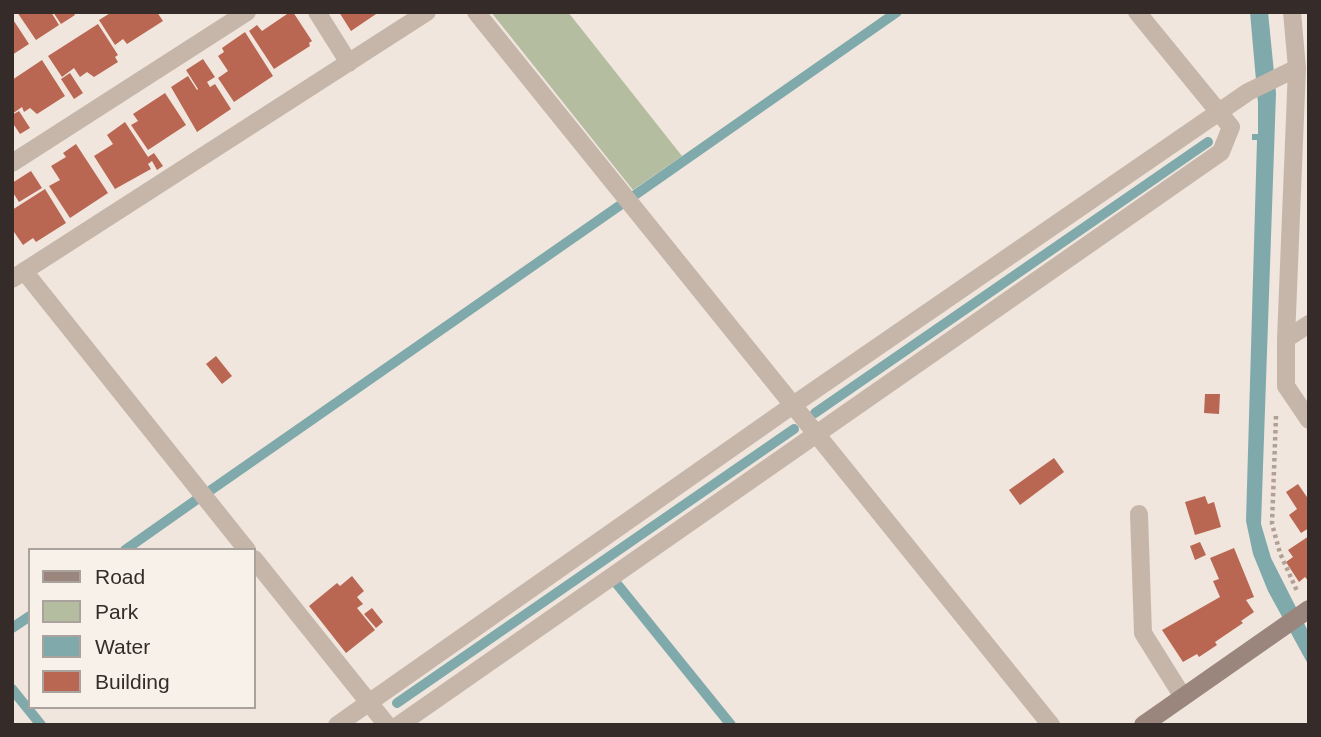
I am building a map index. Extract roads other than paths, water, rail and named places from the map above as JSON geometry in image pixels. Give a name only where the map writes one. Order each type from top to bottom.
[{"type":"street","points":[[12,163],[247,12]]},
{"type":"street","points":[[317,12],[349,63]]},
{"type":"street","points":[[477,12],[1051,725]]},
{"type":"street","points":[[399,725],[1221,152],[1231,128],[1137,12]]},
{"type":"street","points":[[1292,12],[1296,62],[1286,386],[1309,420]]},
{"type":"street","points":[[245,548],[17,273],[424,13]]},
{"type":"street","points":[[337,725],[793,405],[1248,92],[1296,62]]},
{"type":"street","points":[[1286,339],[1309,324]]},
{"type":"street","points":[[1139,514],[1143,633],[1183,697]]},
{"type":"street","points":[[256,562],[387,725]]},
{"type":"street","points":[[1143,725],[1307,610]]},
{"type":"water","points":[[1250,12],[1268,12],[1276,93],[1261,524],[1271,558],[1309,633],[1309,666],[1268,591],[1253,554],[1246,521],[1257,140],[1252,140],[1252,134],[1258,134]]},
{"type":"waterway","points":[[635,195],[897,12]]},
{"type":"waterway","points":[[815,413],[1208,142]]},
{"type":"waterway","points":[[211,490],[619,206]]},
{"type":"waterway","points":[[397,703],[794,429]]},
{"type":"waterway","points":[[128,548],[196,500]]},
{"type":"waterway","points":[[617,584],[731,725]]},
{"type":"waterway","points":[[12,628],[28,617]]},
{"type":"waterway","points":[[12,689],[28,709]]},
{"type":"waterway","points":[[28,709],[41,725]]}]
